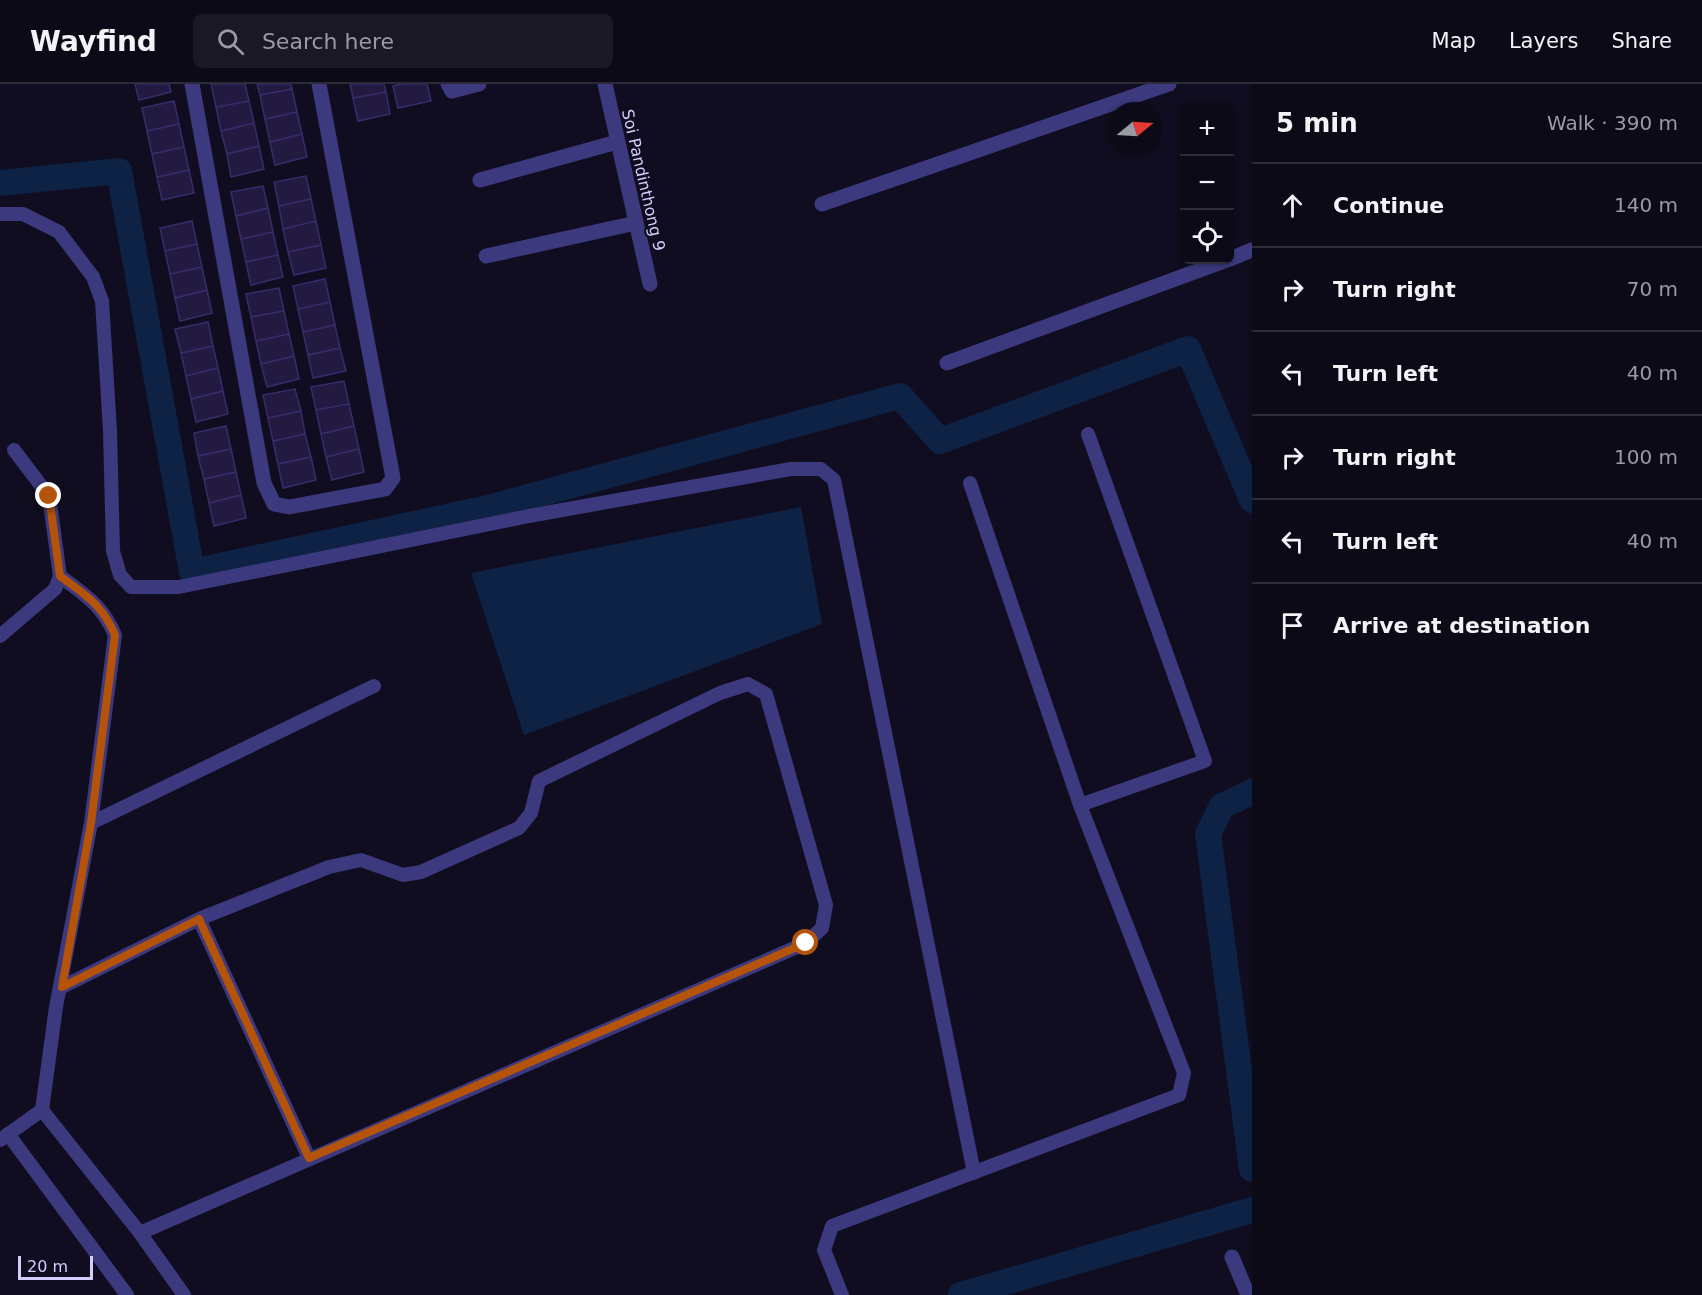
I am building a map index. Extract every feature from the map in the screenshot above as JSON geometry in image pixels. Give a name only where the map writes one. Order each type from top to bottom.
[{"type":"street","points":[[192,84],[264,483],[274,504],[289,507],[385,489],[393,478],[319,84]]},
{"type":"street","points":[[448,84],[453,91],[479,84]]},
{"type":"street","name":"Soi Pandinthong 9","points":[[605,84],[650,284]]},
{"type":"street","points":[[822,204],[1170,84]]},
{"type":"street","points":[[480,180],[617,141]]},
{"type":"street","points":[[486,256],[636,223]]},
{"type":"street","points":[[1234,257],[1252,250]]},
{"type":"street","points":[[947,363],[1214,264]]},
{"type":"street","points":[[1232,1257],[1248,1295]]},
{"type":"lane","points":[[0,214],[23,214],[59,232],[93,277],[102,301],[111,431],[113,551],[120,575],[131,587],[179,587],[529,516],[791,469],[821,469],[834,480],[974,1173]]},
{"type":"lane","points":[[1080,805],[1205,761],[1088,434]]},
{"type":"lane","points":[[0,636],[55,590],[60,576],[49,496],[14,450]]},
{"type":"lane","points":[[842,1295],[824,1250],[832,1226],[1179,1095],[1184,1073],[1080,805],[970,483]]},
{"type":"lane","points":[[60,576],[95,602],[108,619],[115,635],[91,823],[62,987],[56,1007],[42,1110],[140,1233],[184,1295]]},
{"type":"lane","points":[[62,987],[199,919],[329,867],[361,860],[403,875],[421,872],[519,828],[531,813],[539,781],[720,693],[748,684],[766,694],[826,905],[822,928],[806,943],[140,1233]]},
{"type":"lane","points":[[91,823],[374,686]]},
{"type":"lane","points":[[199,919],[309,1158]]},
{"type":"lane","points":[[42,1110],[4,1137],[127,1295]]},
{"type":"water","points":[[801,507],[822,624],[524,735],[471,573]]},
{"type":"building","points":[[135,84],[169,84],[171,92],[139,100]]},
{"type":"building","points":[[211,84],[245,84],[249,101],[216,107]]},
{"type":"building","points":[[257,84],[291,84],[292,89],[260,95]]},
{"type":"building","points":[[350,84],[384,84],[386,92],[353,98]]},
{"type":"building","points":[[427,84],[431,101],[398,108],[393,86]]},
{"type":"building","points":[[292,89],[297,112],[265,119],[260,95]]},
{"type":"building","points":[[386,92],[390,114],[358,121],[353,98]]},
{"type":"building","points":[[174,101],[179,124],[147,131],[142,108]]},
{"type":"building","points":[[249,101],[254,123],[221,131],[216,107]]},
{"type":"building","points":[[297,112],[302,134],[270,142],[265,119]]},
{"type":"building","points":[[254,123],[259,146],[227,154],[221,131]]},
{"type":"building","points":[[179,124],[184,147],[152,154],[147,131]]},
{"type":"building","points":[[302,134],[307,157],[275,165],[270,142]]},
{"type":"building","points":[[259,146],[264,169],[231,177],[227,154]]},
{"type":"building","points":[[184,147],[189,170],[157,177],[152,154]]},
{"type":"building","points":[[189,170],[194,193],[162,200],[157,177]]},
{"type":"building","points":[[306,176],[311,199],[279,206],[274,182]]},
{"type":"building","points":[[263,186],[268,208],[236,216],[231,192]]},
{"type":"building","points":[[311,199],[316,221],[283,229],[279,206]]},
{"type":"building","points":[[268,208],[273,232],[241,239],[236,216]]},
{"type":"building","points":[[192,221],[197,244],[165,251],[160,228]]},
{"type":"building","points":[[316,221],[321,245],[288,252],[283,229]]},
{"type":"building","points":[[273,232],[278,255],[246,262],[241,239]]},
{"type":"building","points":[[197,244],[202,267],[170,274],[165,251]]},
{"type":"building","points":[[321,245],[326,268],[294,275],[288,252]]},
{"type":"building","points":[[278,255],[283,277],[251,285],[246,262]]},
{"type":"building","points":[[202,267],[207,290],[175,298],[170,274]]},
{"type":"building","points":[[325,279],[330,302],[298,309],[293,286]]},
{"type":"building","points":[[279,288],[284,311],[251,317],[246,294]]},
{"type":"building","points":[[207,290],[212,313],[180,321],[175,298]]},
{"type":"building","points":[[330,302],[335,325],[303,332],[298,309]]},
{"type":"building","points":[[284,311],[289,334],[256,341],[251,317]]},
{"type":"building","points":[[208,322],[213,346],[181,353],[175,329]]},
{"type":"building","points":[[335,325],[340,348],[308,355],[303,332]]},
{"type":"building","points":[[289,334],[294,356],[261,364],[256,341]]},
{"type":"building","points":[[213,346],[218,368],[186,376],[181,353]]},
{"type":"building","points":[[340,348],[346,371],[313,378],[308,355]]},
{"type":"building","points":[[294,356],[299,379],[267,387],[261,364]]},
{"type":"building","points":[[218,368],[223,391],[191,399],[186,376]]},
{"type":"building","points":[[344,381],[349,404],[316,410],[311,387]]},
{"type":"building","points":[[295,389],[301,411],[268,418],[263,395]]},
{"type":"building","points":[[223,391],[228,414],[196,422],[191,399]]},
{"type":"building","points":[[349,404],[354,426],[321,434],[316,410]]},
{"type":"building","points":[[301,411],[305,434],[273,441],[268,418]]},
{"type":"building","points":[[226,426],[231,449],[198,456],[194,433]]},
{"type":"building","points":[[354,426],[359,449],[326,457],[321,434]]},
{"type":"building","points":[[305,434],[311,457],[278,464],[273,441]]},
{"type":"building","points":[[231,449],[236,472],[204,479],[198,456]]},
{"type":"building","points":[[359,449],[364,472],[332,480],[326,457]]},
{"type":"building","points":[[311,457],[316,480],[283,488],[278,464]]},
{"type":"building","points":[[236,472],[241,495],[209,503],[204,479]]},
{"type":"building","points":[[241,495],[246,518],[214,526],[209,503]]},
{"type":"waterway","points":[[0,183],[119,171],[192,572],[488,508],[900,396],[940,441],[1188,349],[1252,500]]},
{"type":"waterway","points":[[1252,792],[1222,806],[1208,834],[1252,1169]]},
{"type":"waterway","points":[[961,1295],[1252,1210]]},
{"type":"route","points":[[49,496],[60,576],[95,602],[108,619],[115,635],[91,823],[62,987],[199,919],[309,1158],[806,943]]}]
